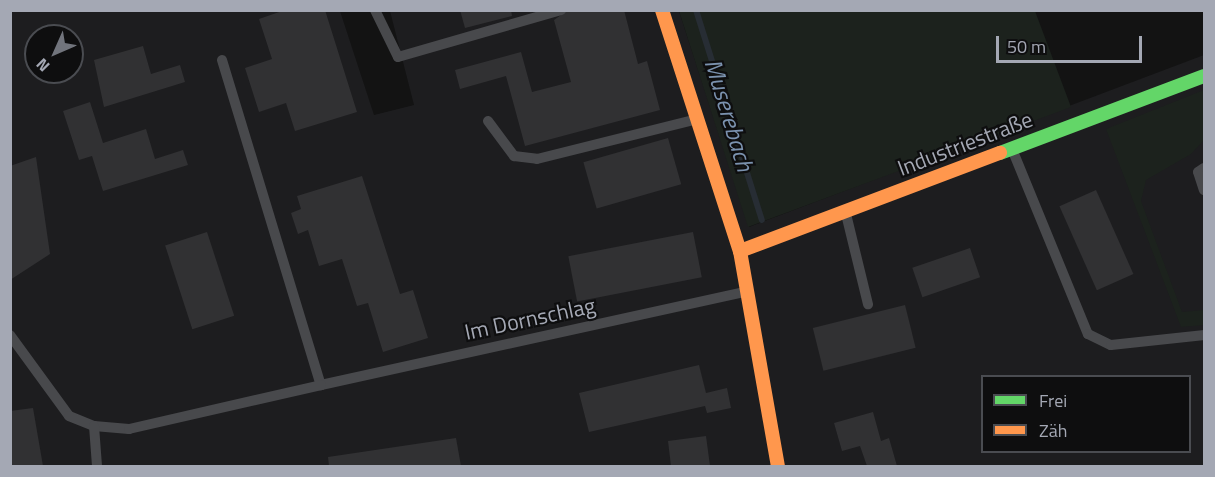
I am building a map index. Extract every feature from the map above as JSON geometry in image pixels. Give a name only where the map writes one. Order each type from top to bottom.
[{"type":"street","points":[[662,10],[740,251],[778,466]]},
{"type":"street","name":"Industriestraße","points":[[740,251],[1204,76]]},
{"type":"lane","points":[[375,10],[398,57],[561,10]]},
{"type":"lane","points":[[222,60],[321,385]]},
{"type":"lane","points":[[488,121],[514,156],[537,159],[697,118]]},
{"type":"lane","points":[[1012,148],[1088,334],[1111,345],[1204,335]]},
{"type":"lane","points":[[1204,168],[1198,172],[1204,190]]},
{"type":"lane","points":[[845,212],[868,304]]},
{"type":"lane","name":"Im Dornschlag","points":[[10,335],[69,416],[94,426],[129,429],[747,291]]},
{"type":"lane","points":[[94,426],[97,466]]},
{"type":"shaded area","points":[[10,11],[340,11],[374,115],[414,105],[390,11],[679,11],[749,227],[1204,55],[1204,466],[11,466]]},
{"type":"shaded area","points":[[679,11],[1035,11],[1071,107],[748,227]]},
{"type":"shaded area","points":[[1204,90],[1204,140],[1191,154],[1146,180],[1141,201],[1182,312],[1204,310],[1204,325],[1181,327],[1106,129]]},
{"type":"building","points":[[285,10],[325,10],[357,112],[295,131],[286,103],[259,112],[245,68],[272,59],[259,19]]},
{"type":"building","points":[[460,10],[511,10],[512,16],[465,28]]},
{"type":"building","points":[[568,10],[624,10],[638,64],[647,61],[660,110],[525,146],[506,76],[460,89],[455,70],[521,52],[532,92],[571,82],[554,20]]},
{"type":"building","points":[[143,46],[151,74],[180,65],[185,82],[104,107],[94,60]]},
{"type":"building","points":[[90,102],[103,143],[146,129],[155,159],[183,150],[188,165],[103,191],[92,156],[79,160],[63,111]]},
{"type":"building","points":[[668,138],[681,184],[597,208],[583,162]]},
{"type":"building","points":[[36,157],[50,254],[10,280],[10,166]]},
{"type":"building","points":[[362,176],[400,294],[413,290],[428,338],[383,352],[368,303],[357,306],[342,259],[319,266],[308,230],[298,234],[291,213],[301,209],[297,196]]},
{"type":"building","points":[[1096,190],[1133,274],[1097,290],[1059,206]]},
{"type":"building","points":[[207,232],[234,316],[192,329],[165,246]]},
{"type":"building","points":[[693,232],[702,277],[577,301],[568,256]]},
{"type":"building","points":[[970,248],[980,277],[922,297],[912,268]]},
{"type":"building","points":[[905,305],[916,348],[823,371],[813,328]]},
{"type":"building","points":[[699,365],[706,393],[727,388],[731,408],[707,413],[705,406],[589,432],[579,393]]},
{"type":"building","points":[[33,408],[43,466],[10,466],[10,411]]},
{"type":"building","points":[[873,412],[881,441],[889,438],[897,466],[867,466],[860,446],[842,451],[834,423]]},
{"type":"building","points":[[706,436],[710,466],[671,466],[668,441]]},
{"type":"building","points":[[456,438],[461,466],[329,466],[328,457]]},
{"type":"waterway","name":"Muserebach","points":[[696,10],[762,220]]},
{"type":"traffic: fast","points":[[1000,153],[1204,76]]},
{"type":"traffic: slow","points":[[662,10],[740,251],[778,466]]},
{"type":"traffic: slow","points":[[740,251],[1000,153]]}]
